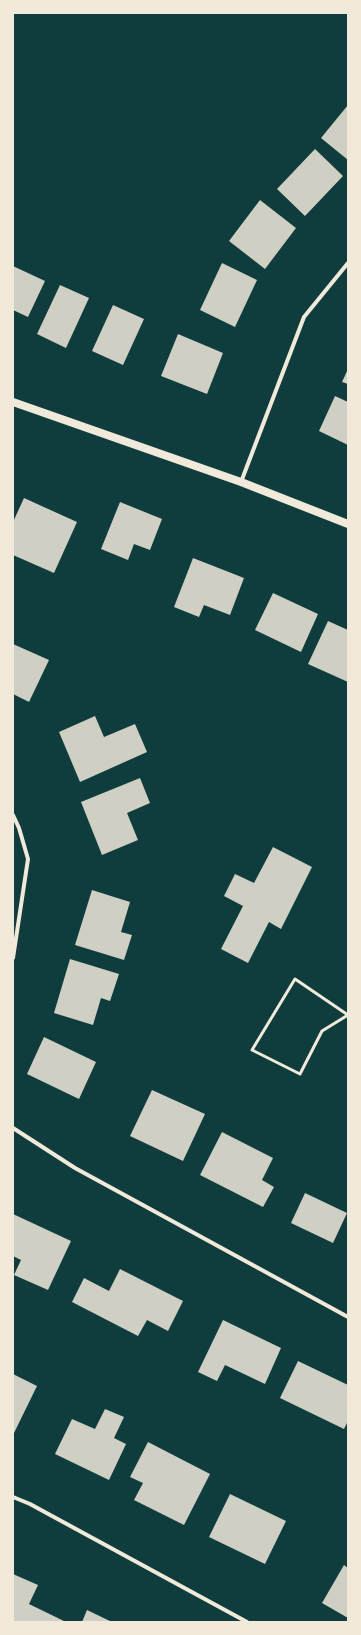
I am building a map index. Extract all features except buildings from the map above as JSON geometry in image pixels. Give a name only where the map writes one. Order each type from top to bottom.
[{"type":"main road","points":[[13,402],[241,482],[348,524]]},
{"type":"street","points":[[241,482],[304,317],[348,263]]},
{"type":"street","points":[[13,815],[19,828],[28,859],[13,958]]},
{"type":"street","points":[[13,1128],[75,1168],[348,1316]]},
{"type":"street","points":[[13,1497],[30,1504],[247,1622]]},
{"type":"lane","points":[[294,979],[348,1015],[322,1031],[300,1074],[252,1050],[294,979]]}]
